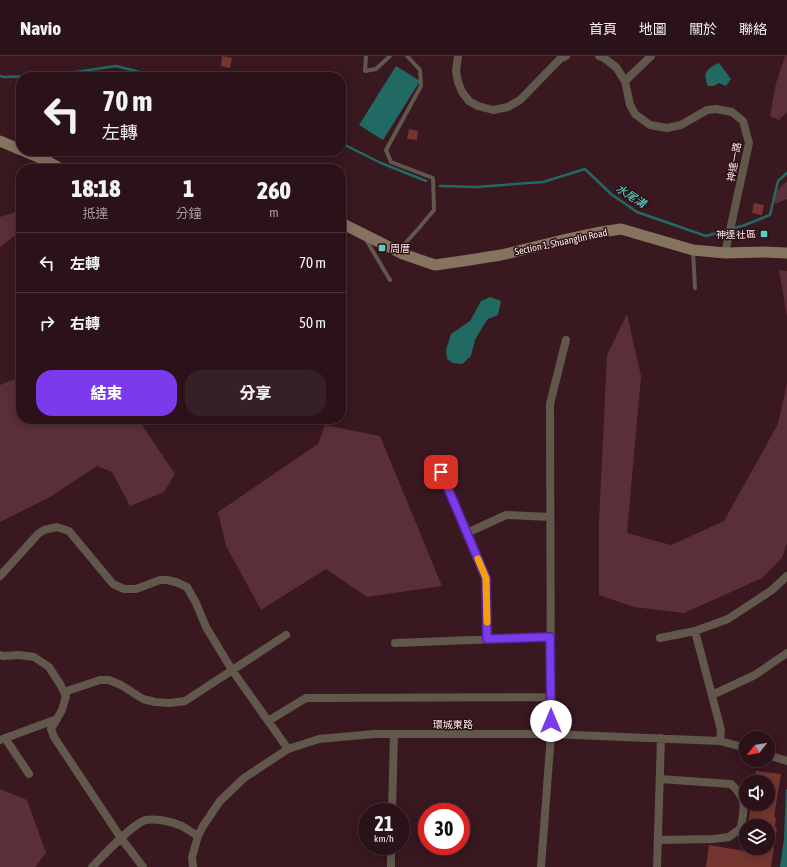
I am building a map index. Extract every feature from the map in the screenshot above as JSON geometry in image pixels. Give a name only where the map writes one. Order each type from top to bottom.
[{"type":"street","points":[[458,56],[456,70],[458,82],[462,92],[469,101],[478,106],[493,110],[508,107],[520,100],[560,59],[566,56]]},
{"type":"street","name":"神達一路","points":[[599,56],[616,67],[625,81],[630,105],[635,114],[650,125],[668,128],[681,125],[707,110],[716,109],[732,112],[743,121],[749,143],[725,253]]},
{"type":"street","points":[[625,81],[651,56]]},
{"type":"street","points":[[0,141],[16,148]]},
{"type":"street","points":[[36,156],[52,164]]},
{"type":"street","name":"Section 1, Shuanglin Road","points":[[346,226],[398,252],[435,265],[463,262],[501,255],[580,236],[620,229],[693,250],[725,253],[787,253]]},
{"type":"street","points":[[541,867],[551,734],[550,404],[566,340]]},
{"type":"street","points":[[436,459],[486,578],[487,639]]},
{"type":"street","points":[[467,533],[506,515],[550,517]]},
{"type":"street","points":[[0,576],[38,534],[44,530],[57,527],[69,531],[114,584],[124,589],[136,589],[160,580],[176,582],[187,587],[196,603],[206,627],[232,670],[288,749]]},
{"type":"street","points":[[660,638],[695,631],[728,619],[786,579]]},
{"type":"street","points":[[695,631],[721,730],[720,741]]},
{"type":"street","points":[[64,692],[100,680],[109,680],[121,685],[143,699],[154,702],[170,703],[185,701],[286,635]]},
{"type":"street","points":[[395,643],[550,637]]},
{"type":"street","points":[[712,695],[755,675],[787,653]]},
{"type":"street","points":[[1,657],[34,657],[49,667],[66,696],[62,710],[51,729],[54,737],[121,838],[143,867]]},
{"type":"street","points":[[268,721],[306,698],[551,697]]},
{"type":"street","points":[[29,774],[3,739],[57,718]]},
{"type":"street","name":"環城東路","points":[[193,867],[192,857],[198,836],[220,801],[244,778],[288,749],[319,739],[374,734],[551,734],[720,741],[739,746]]},
{"type":"street","points":[[392,803],[394,734]]},
{"type":"street","points":[[657,867],[661,738]]},
{"type":"street","points":[[775,757],[787,760]]},
{"type":"street","points":[[658,840],[714,839],[729,837],[741,828],[743,812],[743,798],[731,784],[660,779]]},
{"type":"street","points":[[92,867],[121,838],[138,824],[146,820],[161,820],[180,825],[198,836]]},
{"type":"street","points":[[391,855],[391,867]]},
{"type":"lane","points":[[366,56],[365,71],[376,69],[390,56]]},
{"type":"lane","points":[[398,252],[434,210],[433,178],[391,162],[386,150],[421,86],[420,70],[407,56]]},
{"type":"lane","points":[[362,234],[390,280]]},
{"type":"lane","points":[[693,250],[696,288]]},
{"type":"shaded area","points":[[785,56],[787,56],[787,112],[779,120],[770,116],[776,83]]},
{"type":"shaded area","points":[[787,181],[787,199],[775,204],[773,194]]},
{"type":"shaded area","points":[[16,212],[16,235],[0,247],[0,217]]},
{"type":"shaded area","points":[[779,270],[787,271],[787,317]]},
{"type":"shaded area","points":[[627,314],[641,376],[627,533],[671,545],[724,521],[778,424],[787,383],[787,543],[782,558],[762,578],[684,613],[634,607],[599,595],[599,523],[607,355]]},
{"type":"shaded area","points":[[16,379],[16,424],[141,424],[175,474],[164,492],[130,506],[112,472],[97,466],[50,497],[0,522],[0,385]]},
{"type":"shaded area","points":[[325,425],[380,436],[442,586],[367,597],[326,569],[261,610],[226,546],[218,512],[318,444]]},
{"type":"shaded area","points":[[0,789],[27,800],[46,853],[35,867],[0,867]]},
{"type":"water","points":[[719,63],[731,79],[726,86],[719,83],[714,86],[708,86],[706,74],[711,67]]},
{"type":"water","points":[[396,66],[420,81],[383,140],[359,125]]},
{"type":"water","points":[[490,297],[501,301],[498,315],[488,319],[483,326],[475,340],[471,356],[462,364],[453,363],[447,359],[446,350],[451,334],[470,321],[481,301]]},
{"type":"water","points":[[787,789],[787,867],[780,867],[784,839]]},
{"type":"building","points":[[222,56],[232,58],[230,68],[221,66]]},
{"type":"building","points":[[409,129],[418,131],[417,140],[407,139]]},
{"type":"building","points":[[754,203],[764,205],[762,215],[752,213]]},
{"type":"building","points":[[756,771],[781,774],[775,811],[775,775],[755,775]]},
{"type":"building","points":[[750,811],[775,811],[774,817],[776,818],[775,827],[775,819],[749,819]]},
{"type":"building","points":[[775,827],[777,828],[775,841]]},
{"type":"building","points":[[709,845],[739,850],[739,855],[773,855],[771,867],[706,867]]},
{"type":"waterway","name":"水尾溝","points":[[76,72],[116,66],[139,72]]},
{"type":"waterway","name":"水尾溝","points":[[0,76],[16,77]]},
{"type":"waterway","name":"水尾溝","points":[[346,146],[381,163],[426,181]]},
{"type":"waterway","name":"水尾溝","points":[[440,186],[476,187],[543,182],[585,169],[611,194],[637,212],[706,236],[745,225],[770,215],[778,181],[787,173]]},
{"type":"slow traffic","points":[[478,559],[486,578],[487,622]]},
{"type":"place","name":"神達社區","points":[[764,234]]},
{"type":"place","name":"周厝","points":[[382,248]]},
{"type":"route","points":[[441,472],[486,578],[487,639],[550,637],[551,721]]}]
